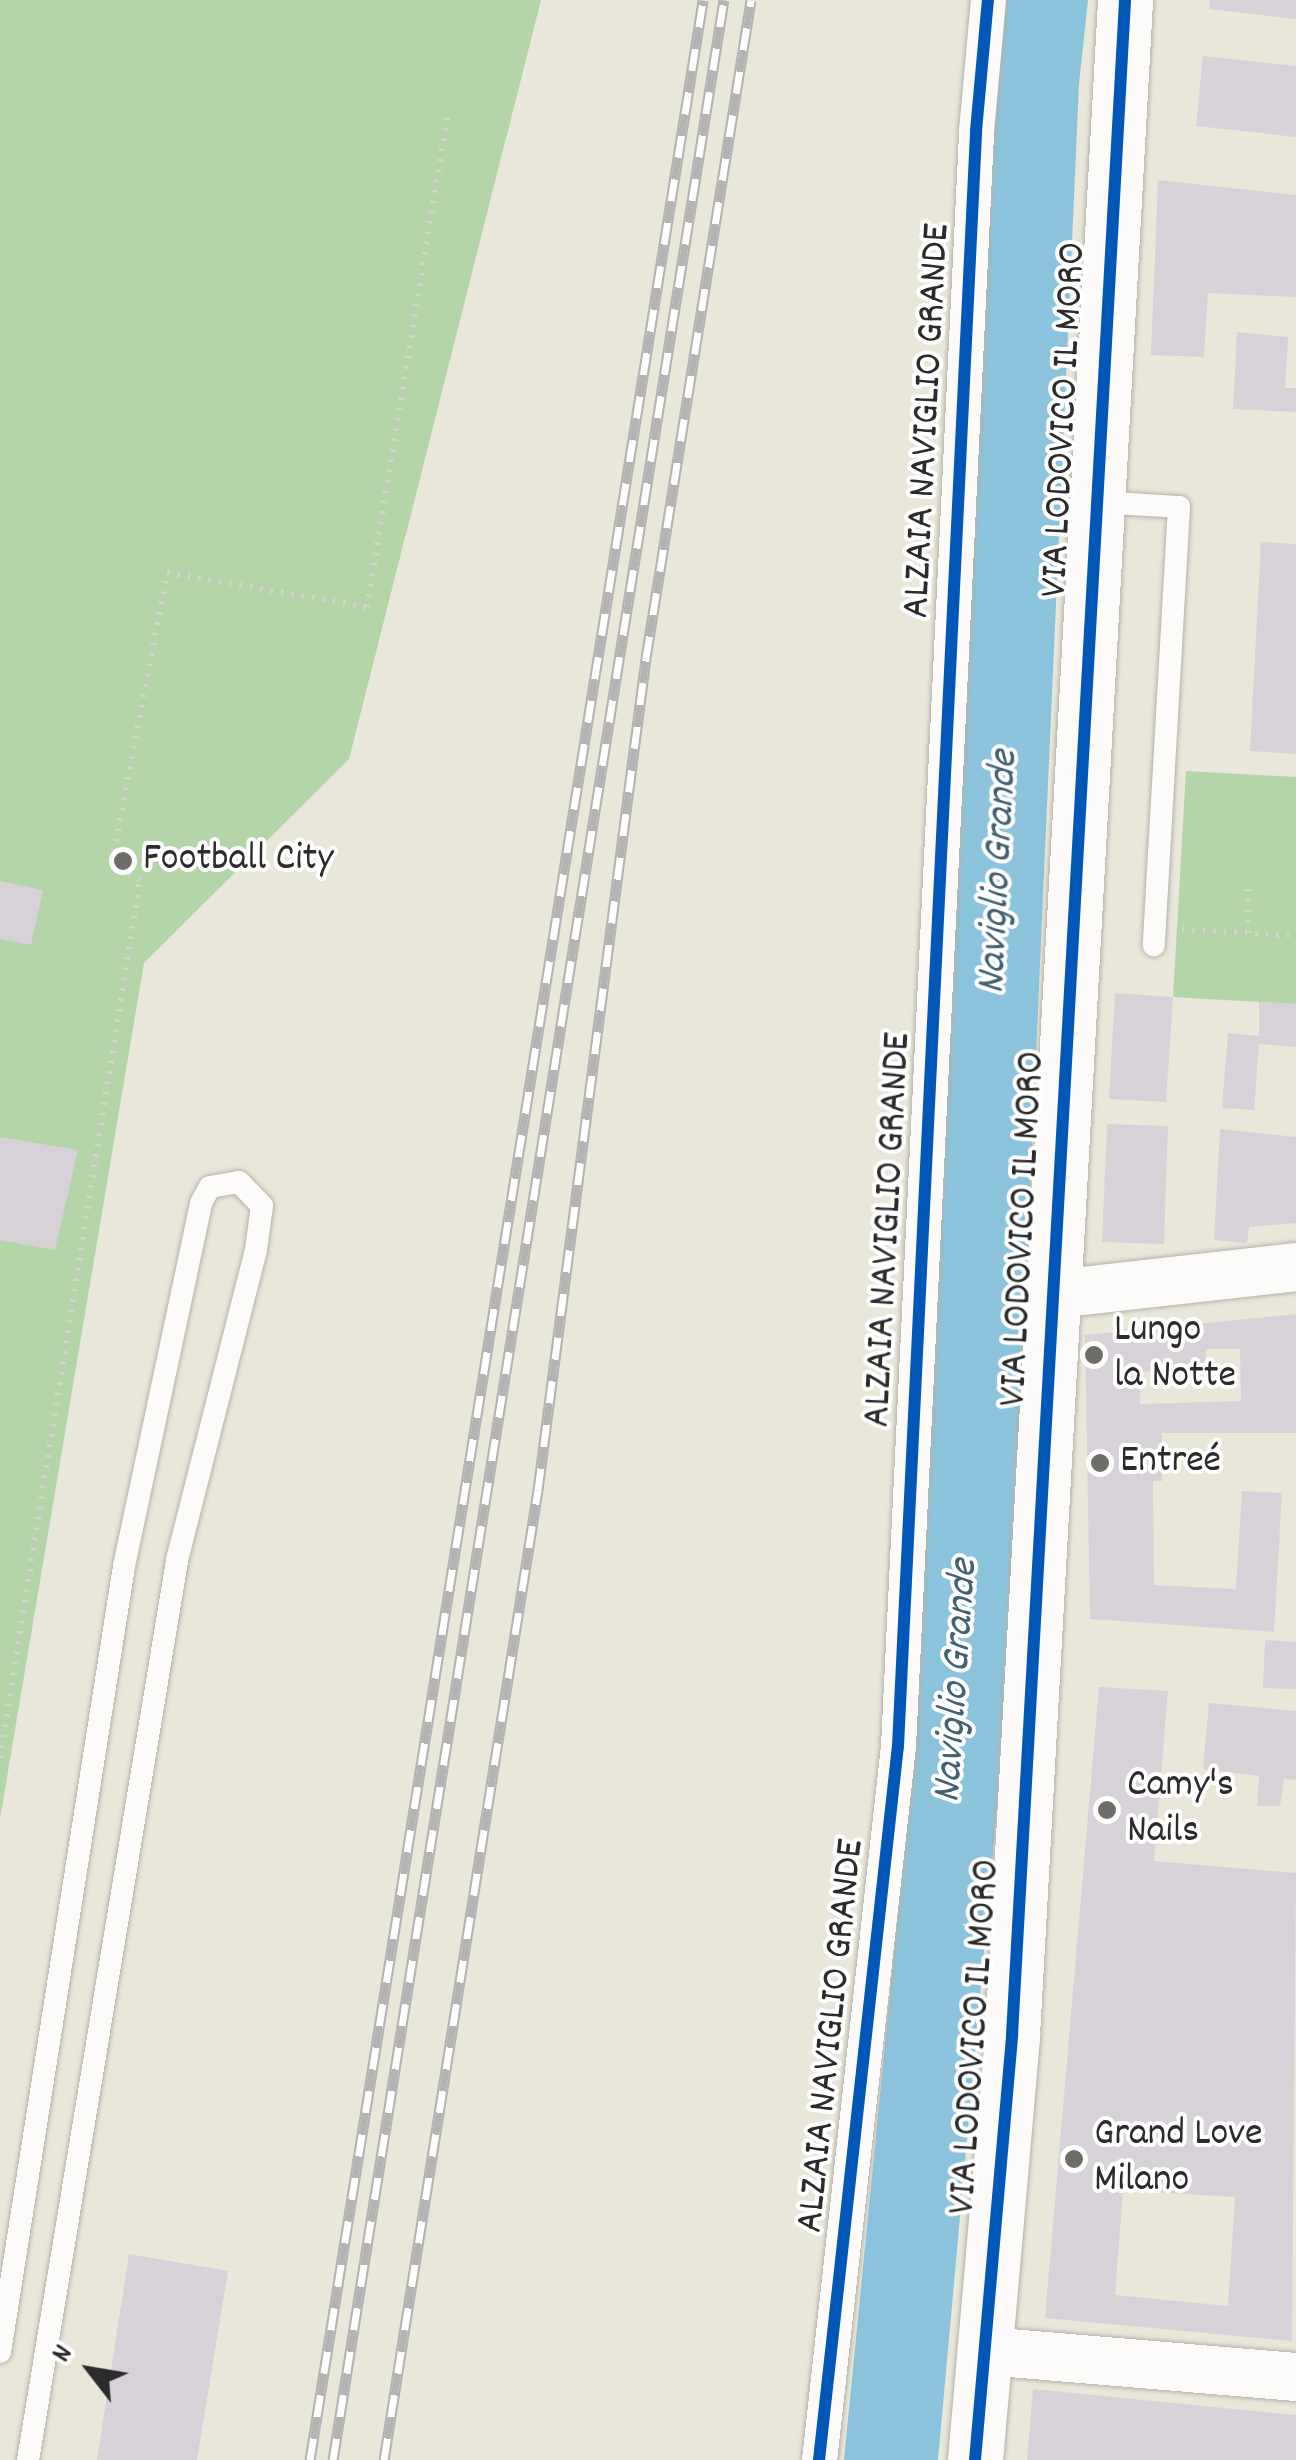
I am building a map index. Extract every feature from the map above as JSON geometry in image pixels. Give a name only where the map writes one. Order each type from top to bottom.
[{"type":"street","name":"ALZAIA NAVIGLIO GRANDE","points":[[819,2460],[898,1746],[976,130],[988,0]]},
{"type":"street","name":"VIA LODOVICO IL MORO","points":[[975,2460],[1012,2034],[1125,0]]},
{"type":"street","points":[[1056,1294],[1296,1267]]},
{"type":"street","points":[[986,2351],[1296,2377]]},
{"type":"lane","name":"VIA LODOVICO IL MORO","points":[[1095,502],[1179,507],[1155,936]]},
{"type":"lane","points":[[0,2352],[124,1566],[201,1203],[210,1188],[239,1182],[262,1206],[256,1250],[177,1561],[28,2460]]},
{"type":"path","points":[[0,1758],[140,880],[112,862],[167,574],[367,607],[448,117]]},
{"type":"path","points":[[1248,882],[1248,933]]},
{"type":"path","points":[[1155,936],[1296,936]]},
{"type":"green space","name":"Football City","points":[[0,0],[541,0],[349,759],[144,963],[0,1819]]},
{"type":"green space","points":[[1186,771],[1296,777],[1296,1004],[1173,997]]},
{"type":"water","name":"Naviglio Grande","points":[[1005,0],[1088,0],[1079,84],[1008,1687],[938,2460],[844,2460],[914,1749],[991,135]]},
{"type":"building","points":[[1210,0],[1296,0],[1296,19],[1209,9]]},
{"type":"building","points":[[1203,56],[1296,66],[1296,137],[1196,126]]},
{"type":"building","points":[[1158,180],[1296,195],[1296,297],[1208,293],[1204,357],[1151,355]]},
{"type":"building","points":[[1237,332],[1288,337],[1285,388],[1296,388],[1296,412],[1233,409]]},
{"type":"building","points":[[1261,542],[1296,544],[1296,754],[1250,751]]},
{"type":"building","points":[[0,881],[43,890],[31,945],[0,939]]},
{"type":"building","points":[[1115,993],[1173,997],[1166,1102],[1109,1099]]},
{"type":"building","points":[[1259,1002],[1296,1004],[1296,1047],[1259,1044],[1254,1110],[1222,1108],[1228,1033],[1259,1036]]},
{"type":"building","points":[[1107,1124],[1168,1126],[1164,1244],[1102,1242]]},
{"type":"building","points":[[1220,1129],[1296,1137],[1296,1223],[1249,1227],[1247,1243],[1214,1240]]},
{"type":"building","points":[[0,1137],[78,1150],[55,1250],[0,1240]]},
{"type":"building","points":[[1296,1314],[1296,1433],[1162,1433],[1162,1481],[1153,1481],[1154,1585],[1236,1589],[1242,1491],[1282,1493],[1274,1632],[1090,1619],[1085,1335]],"holes":[[[1206,1349],[1240,1349],[1241,1401],[1140,1404],[1140,1372],[1205,1367]]]},
{"type":"building","points":[[1265,1640],[1296,1642],[1296,1689],[1263,1688]]},
{"type":"building","points":[[1099,1687],[1168,1691],[1154,1861],[1296,1873],[1292,2341],[1045,2318]],"holes":[[[1123,2190],[1235,2197],[1228,2306],[1115,2295]]]},
{"type":"building","points":[[1209,1703],[1296,1711],[1296,1780],[1284,1779],[1280,1806],[1257,1806],[1259,1776],[1203,1769]]},
{"type":"building","points":[[129,2254],[228,2271],[197,2460],[97,2460]]},
{"type":"building","points":[[1033,2389],[1296,2415],[1296,2460],[1027,2460]]},
{"type":"railway","points":[[310,2460],[703,0]]},
{"type":"railway","points":[[333,2460],[724,0]]},
{"type":"railway","points":[[384,2460],[538,1490],[646,658],[751,0]]},
{"type":"cycle path","points":[[819,2460],[898,1746],[976,131],[988,0]]},
{"type":"cycle path","points":[[975,2460],[1012,2035],[1125,0]]},
{"type":"place","name":"Football City","points":[[123,861]]},
{"type":"place","name":"Lungo la Notte","points":[[1094,1355]]},
{"type":"place","name":"Entreé","points":[[1100,1463]]},
{"type":"place","name":"Camy's Nails","points":[[1107,1810]]},
{"type":"place","name":"Grand Love Milano","points":[[1074,2159]]}]
